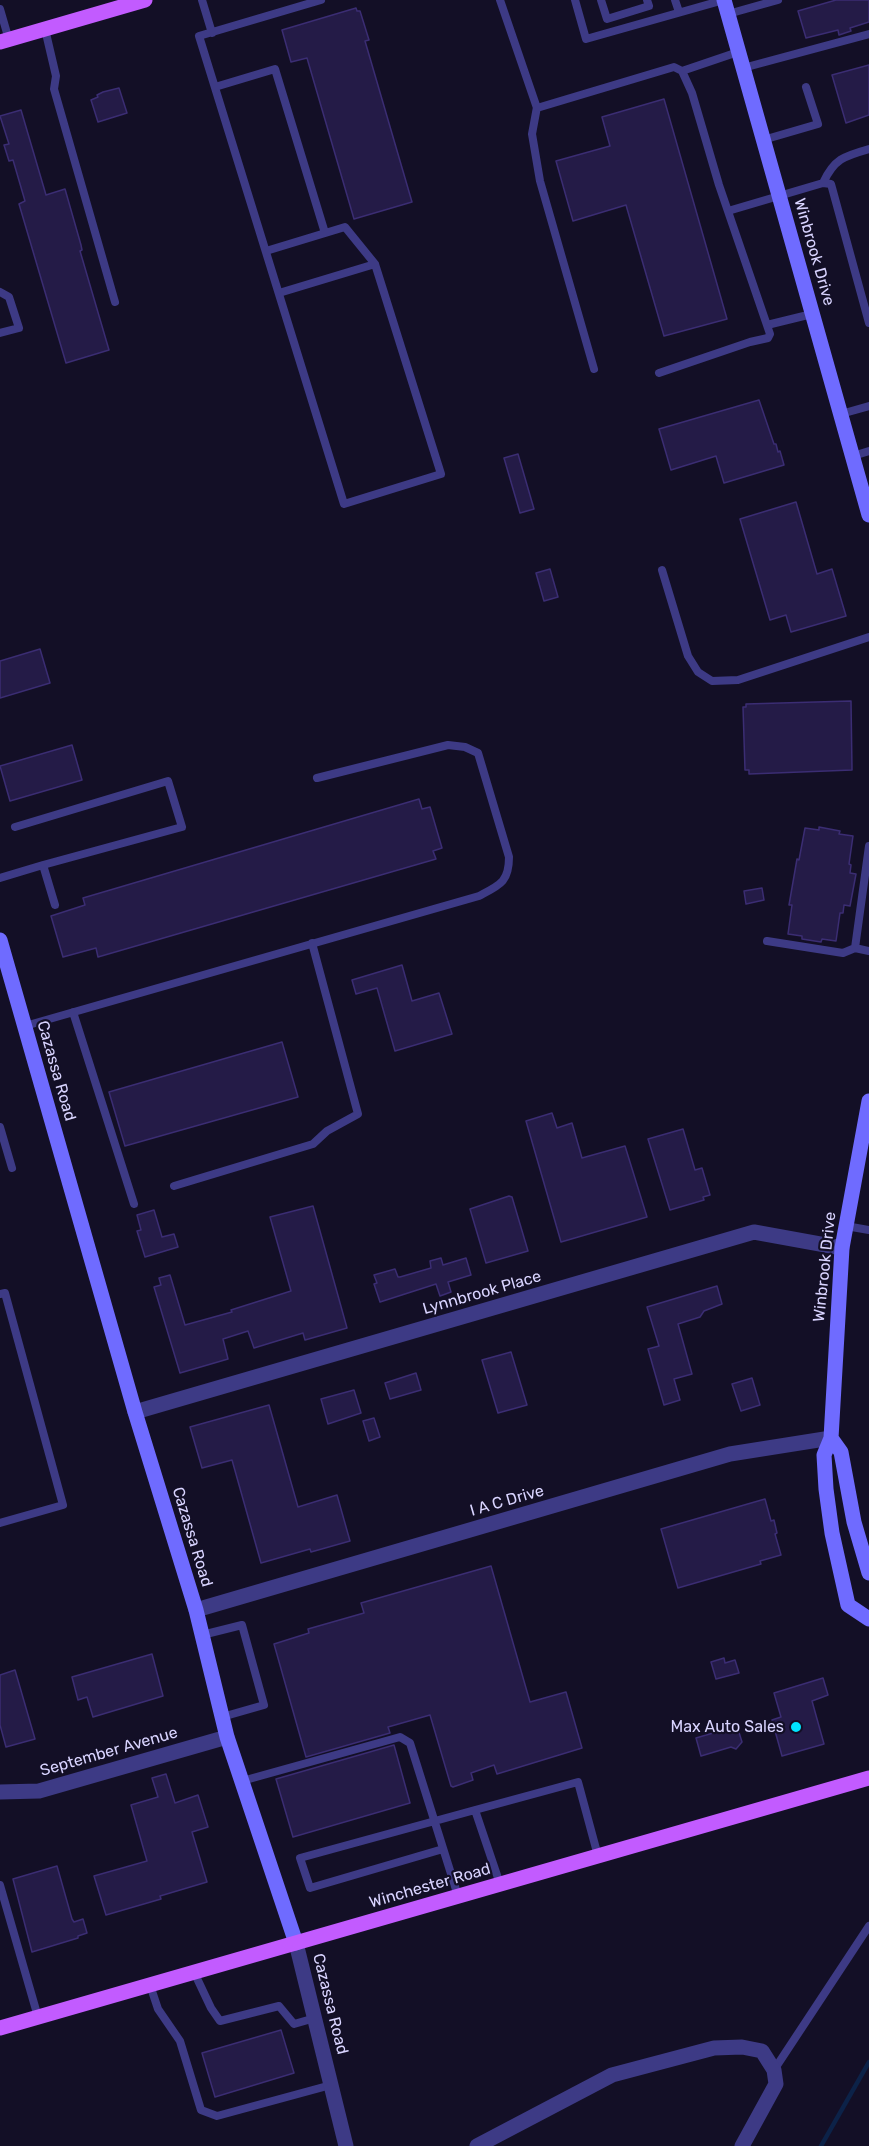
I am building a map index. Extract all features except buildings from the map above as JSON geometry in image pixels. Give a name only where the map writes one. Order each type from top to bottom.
[{"type":"main road","points":[[4,41],[145,0]]},
{"type":"main road","name":"Winchester Road","points":[[0,2028],[869,1778]]},
{"type":"street","name":"Winbrook Drive","points":[[726,7],[869,514]]},
{"type":"street","name":"Cazassa Road","points":[[0,940],[135,1412],[196,1610],[227,1737],[296,1943],[346,2146]]},
{"type":"street","name":"Winbrook Drive","points":[[869,1101],[842,1248],[831,1438],[824,1455],[825,1489],[841,1580],[848,1605],[869,1619]]},
{"type":"street","name":"Lynnbrook Place","points":[[135,1412],[754,1232],[842,1248]]},
{"type":"street","name":"Winbrook Drive","points":[[831,1438],[841,1452],[854,1522],[869,1573]]},
{"type":"street","name":"I A C Drive","points":[[196,1610],[730,1454],[831,1438]]},
{"type":"street","name":"September Avenue","points":[[0,1792],[39,1791],[227,1737]]},
{"type":"street","points":[[477,2146],[612,2075],[714,2048],[742,2047],[762,2051],[774,2070],[776,2084],[742,2146]]},
{"type":"lane","points":[[202,0],[212,33]]},
{"type":"lane","points":[[266,251],[345,227],[375,264],[441,474],[344,504],[215,87],[200,36],[291,4],[321,0]]},
{"type":"lane","points":[[500,0],[537,107],[532,134],[540,181],[594,369]]},
{"type":"lane","points":[[575,0],[586,39],[679,12],[776,0]]},
{"type":"lane","points":[[601,0],[606,19],[649,6],[647,0]]},
{"type":"lane","points":[[675,0],[679,12]]},
{"type":"lane","points":[[0,9],[4,41]]},
{"type":"lane","points":[[45,29],[57,76],[54,89],[115,302]]},
{"type":"lane","points":[[743,68],[869,33]]},
{"type":"lane","points":[[682,71],[738,52]]},
{"type":"lane","points":[[537,107],[674,67],[682,71],[692,93],[728,211],[770,334],[768,338],[659,373]]},
{"type":"lane","points":[[215,87],[275,69],[325,233]]},
{"type":"lane","points":[[763,140],[818,124],[806,87]]},
{"type":"lane","points":[[823,183],[835,163],[849,154],[869,149]]},
{"type":"lane","points":[[728,211],[823,183],[831,184],[869,323]]},
{"type":"lane","points":[[279,293],[375,264]]},
{"type":"lane","points":[[0,292],[9,297],[19,328],[0,333]]},
{"type":"lane","points":[[767,325],[812,314]]},
{"type":"lane","points":[[841,414],[869,406]]},
{"type":"lane","points":[[852,456],[869,451]]},
{"type":"lane","points":[[662,570],[688,656],[698,672],[712,681],[738,680],[869,637]]},
{"type":"lane","points":[[25,1026],[479,896],[501,885],[509,870],[510,857],[478,753],[465,747],[447,745],[317,778]]},
{"type":"lane","points":[[0,878],[182,827],[168,781],[15,827]]},
{"type":"lane","points":[[855,948],[869,846]]},
{"type":"lane","points":[[44,865],[56,905]]},
{"type":"lane","points":[[767,940],[843,953],[855,948],[869,951]]},
{"type":"lane","points":[[174,1185],[314,1144],[327,1131],[358,1114],[312,943]]},
{"type":"lane","points":[[73,1012],[134,1204]]},
{"type":"lane","points":[[0,1126],[12,1168]]},
{"type":"lane","points":[[846,1226],[869,1230]]},
{"type":"lane","points":[[0,1294],[5,1293],[63,1505],[0,1523]]},
{"type":"lane","points":[[202,1635],[242,1625],[264,1705],[222,1717]]},
{"type":"lane","points":[[242,1781],[400,1737],[410,1743],[458,1896]]},
{"type":"lane","points":[[443,1849],[310,1888],[300,1858],[578,1782],[598,1856]]},
{"type":"lane","points":[[475,1810],[500,1884]]},
{"type":"lane","points":[[0,1885],[38,2017]]},
{"type":"lane","points":[[774,2070],[869,1926]]},
{"type":"lane","points":[[194,1972],[219,2021],[279,2006],[294,2024],[315,2018]]},
{"type":"lane","points":[[150,1985],[158,2009],[180,2041],[201,2109],[217,2116],[331,2085]]},
{"type":"waterway","points":[[821,2146],[869,2062]]},
{"type":"place","name":"Max Auto Sales","points":[[796,1727]]}]
